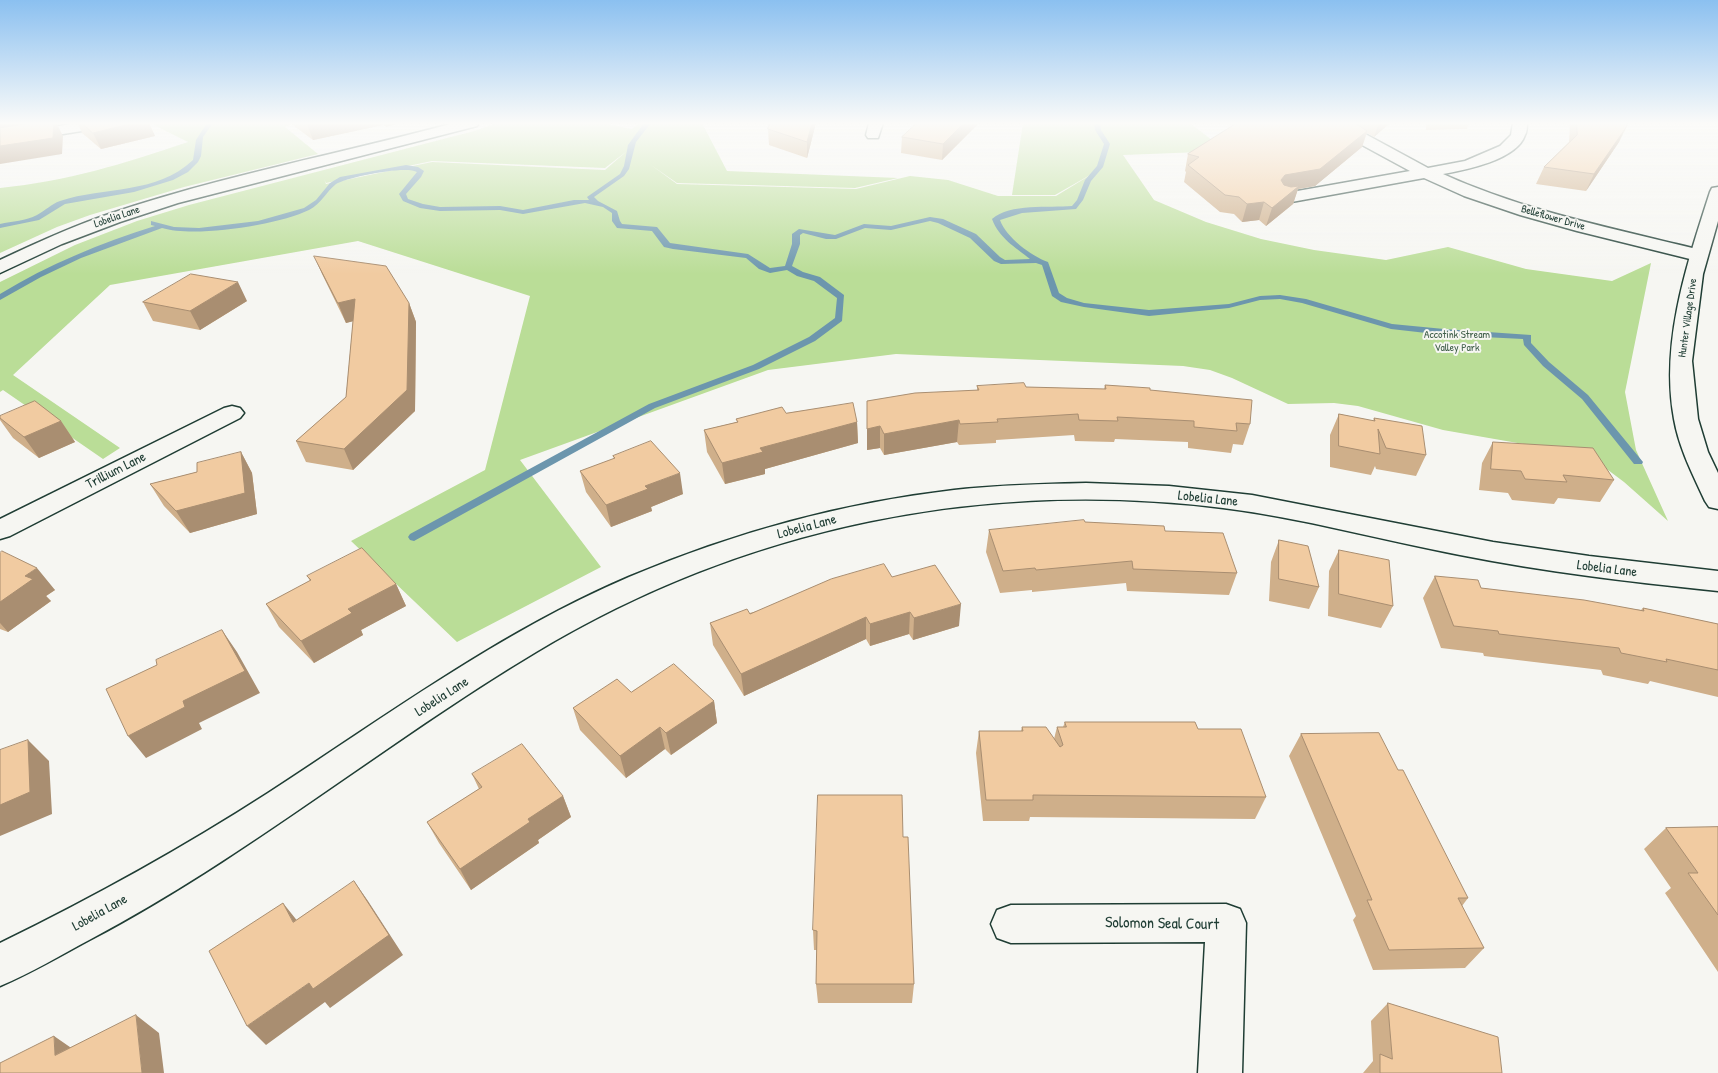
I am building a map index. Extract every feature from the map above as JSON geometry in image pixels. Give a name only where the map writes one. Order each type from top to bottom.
[{"type":"street","name":"Lobelia Lane","points":[[0,267],[73,232],[163,202],[276,173]]},
{"type":"street","points":[[1286,198],[1423,173]]},
{"type":"street","name":"Belleflower Drive","points":[[1431,173],[1470,191],[1556,220],[1698,255]]},
{"type":"street","name":"Hunter Village Drive","points":[[1718,192],[1698,255],[1682,361],[1686,419],[1696,452],[1718,501]]},
{"type":"street","name":"Trillium Lane","points":[[0,530],[232,413]]},
{"type":"street","name":"Lobelia Lane","points":[[0,965],[77,926],[179,869],[493,663],[579,614],[636,586],[693,562],[749,542],[820,522],[878,509],[951,498],[1019,492],[1156,493],[1232,501],[1303,512],[1462,546],[1575,565],[1718,581]]},
{"type":"street","name":"Solomon Seal Court","points":[[1011,924],[1226,922],[1220,1073]]},
{"type":"green space","points":[[85,173],[241,173],[184,187],[90,215],[57,227],[0,253],[0,188]]},
{"type":"green space","name":"Accotink Stream Valley Park","points":[[312,173],[374,173],[326,183],[324,179],[326,184],[379,173],[662,173],[677,184],[856,189],[910,176],[948,180],[998,196],[1056,196],[1094,173],[1135,173],[1154,200],[1206,222],[1261,239],[1314,250],[1386,260],[1448,247],[1526,269],[1612,281],[1651,263],[1625,392],[1636,450],[1668,521],[1608,470],[1581,458],[1552,449],[1443,430],[1358,406],[1334,403],[1288,404],[1210,370],[1183,366],[896,354],[768,370],[520,460],[601,567],[457,642],[351,541],[485,470],[530,296],[358,241],[110,285],[13,375],[120,448],[103,459],[3,390],[0,392],[0,282],[75,245],[137,221],[189,205]]},
{"type":"green space","name":"Accotink Stream Valley Park","points":[[663,173],[778,173],[898,178],[855,188],[677,183]]},
{"type":"green space","name":"Accotink Stream Valley Park","points":[[1015,173],[1093,173],[1055,195],[1012,195]]},
{"type":"building","points":[[1198,173],[1296,173],[1285,175],[1281,180],[1284,185],[1291,187],[1299,186],[1272,208],[1264,202],[1247,204],[1239,197],[1225,195]]},
{"type":"building","points":[[314,256],[386,266],[409,303],[407,390],[344,449],[296,441],[346,397],[355,299],[338,303]]},
{"type":"building","points":[[191,274],[238,282],[190,311],[143,302]]},
{"type":"building","points":[[1024,383],[1026,387],[1106,389],[1105,385],[1150,388],[1150,390],[1252,400],[1250,424],[1236,423],[1237,431],[1194,427],[1194,421],[1117,417],[1118,421],[1079,420],[1078,414],[997,419],[998,422],[960,424],[959,420],[884,434],[880,426],[867,429],[867,401],[915,393],[979,390],[977,386]]},
{"type":"building","points":[[35,401],[61,421],[24,437],[0,418],[0,416]]},
{"type":"building","points":[[853,403],[857,422],[760,448],[763,452],[722,463],[704,430],[738,422],[736,419],[782,407],[786,413]]},
{"type":"building","points":[[1339,414],[1375,421],[1374,418],[1422,426],[1426,455],[1386,448],[1378,429],[1380,454],[1339,446]]},
{"type":"building","points":[[651,441],[680,473],[645,486],[648,489],[606,505],[580,471],[615,458],[613,456]]},
{"type":"building","points":[[1493,442],[1593,448],[1614,480],[1563,475],[1567,482],[1525,479],[1521,471],[1491,469]]},
{"type":"building","points":[[241,452],[245,493],[176,511],[150,484],[197,472],[197,463]]},
{"type":"building","points":[[1084,520],[1085,522],[1164,526],[1165,531],[1223,533],[1237,573],[1133,569],[1132,561],[1036,570],[1035,568],[1003,571],[989,530]]},
{"type":"building","points":[[1279,540],[1308,546],[1319,587],[1279,579]]},
{"type":"building","points":[[362,548],[396,584],[348,609],[352,613],[301,641],[266,604],[311,580],[307,576]]},
{"type":"building","points":[[1339,550],[1389,560],[1393,606],[1339,594]]},
{"type":"building","points":[[2,551],[37,568],[25,576],[33,579],[0,602],[0,553]]},
{"type":"building","points":[[884,564],[892,577],[935,565],[961,604],[914,618],[910,612],[870,624],[866,617],[741,674],[710,623],[747,609],[750,614],[831,579]]},
{"type":"building","points":[[1435,576],[1478,580],[1481,588],[1584,600],[1644,611],[1643,608],[1718,624],[1718,670],[1666,659],[1667,662],[1621,653],[1619,648],[1499,634],[1498,631],[1454,626]]},
{"type":"building","points":[[222,630],[245,671],[183,701],[185,707],[128,736],[106,689],[157,665],[156,660]]},
{"type":"building","points":[[674,664],[714,701],[666,733],[660,727],[620,756],[573,708],[617,679],[631,692]]},
{"type":"building","points":[[1065,722],[1195,722],[1198,729],[1241,729],[1266,797],[1033,795],[1033,800],[986,800],[979,731],[1023,731],[1022,727],[1046,727],[1060,747],[1063,745],[1057,727],[1066,727]]},
{"type":"building","points":[[1379,733],[1398,770],[1403,770],[1468,898],[1458,898],[1484,948],[1389,950],[1367,900],[1372,900],[1301,734]]},
{"type":"building","points":[[28,740],[30,792],[0,805],[0,750]]},
{"type":"building","points":[[522,744],[563,796],[528,819],[530,822],[460,869],[427,822],[482,787],[472,774]]},
{"type":"building","points":[[818,795],[902,795],[903,837],[908,837],[914,984],[816,984],[817,931],[813,930]]},
{"type":"building","points":[[1718,827],[1718,915],[1688,873],[1698,873],[1666,828]]},
{"type":"building","points":[[354,881],[389,935],[313,989],[309,983],[247,1026],[209,951],[283,903],[293,922]]},
{"type":"building","points":[[1388,1003],[1498,1037],[1502,1073],[1380,1073],[1380,1054],[1392,1059]]},
{"type":"building","points":[[136,1015],[142,1073],[0,1073],[0,1063],[54,1036],[55,1055]]},
{"type":"waterway","points":[[0,226],[36,218],[63,202],[134,190],[171,179],[181,173]]},
{"type":"waterway","points":[[154,223],[173,229],[199,230],[259,223],[306,209],[318,201],[332,184],[342,178],[371,173]]},
{"type":"waterway","points":[[420,173],[402,194],[405,200],[413,204],[431,208],[500,208],[523,212],[574,202],[595,202]]},
{"type":"waterway","points":[[595,202],[590,197],[623,173]]},
{"type":"waterway","points":[[1037,261],[1007,238],[998,226],[996,219],[1011,212],[1074,208],[1080,200],[1088,180],[1094,173]]},
{"type":"waterway","points":[[595,202],[615,212],[616,221],[620,226],[654,229],[667,245],[748,256],[761,267],[770,271],[788,267]]},
{"type":"waterway","points":[[788,267],[796,244],[796,234],[802,231],[826,237],[836,237],[864,226],[891,228],[930,219],[940,221],[973,236],[997,259],[1004,262],[1037,261]]},
{"type":"waterway","points":[[0,298],[38,275],[78,256],[161,226]]},
{"type":"waterway","points":[[1037,261],[1045,264],[1055,294],[1064,300],[1084,305],[1149,313],[1229,306],[1260,298],[1280,297],[1303,301],[1391,326],[1444,332],[1528,337],[1527,343],[1546,364],[1585,397],[1638,462]]},
{"type":"waterway","points":[[414,537],[652,406],[756,367],[812,339],[839,319],[841,297],[817,279],[800,274],[788,267]]}]
